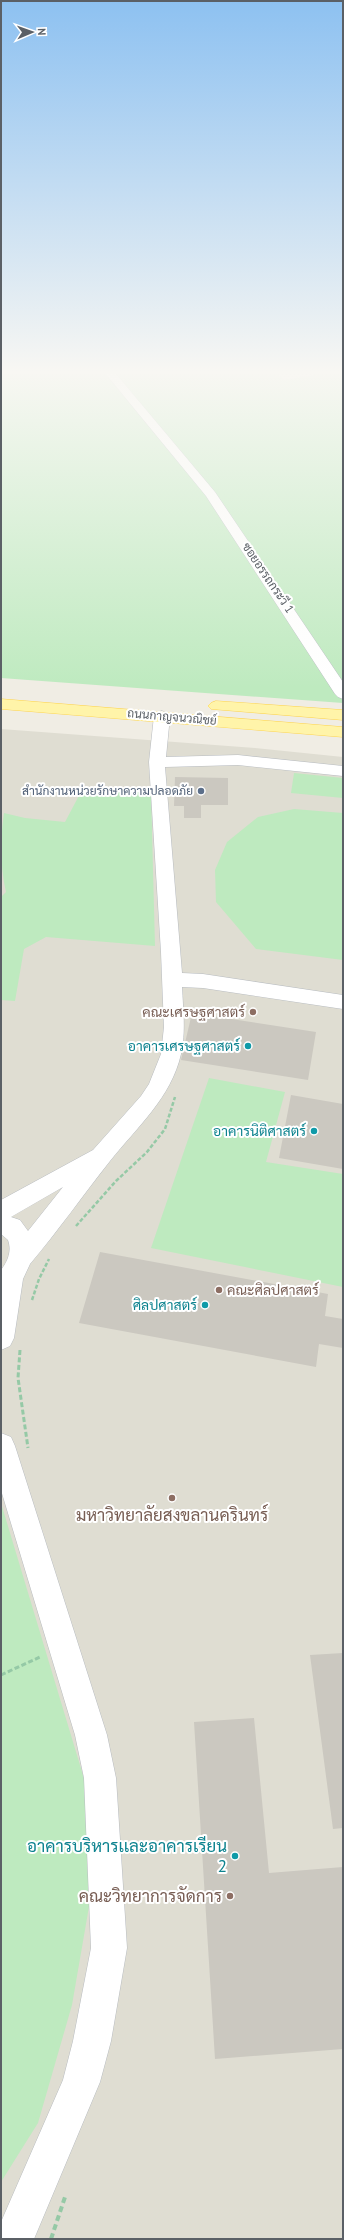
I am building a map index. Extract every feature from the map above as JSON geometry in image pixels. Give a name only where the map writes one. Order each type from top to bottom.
[{"type":"main road","points":[[1,690],[102,698]]},
{"type":"main road","name":"ถนนกาญจนวณิชย์","points":[[1,704],[160,707],[343,732]]},
{"type":"main road","name":"ถนนกาญจนวณิชย์","points":[[203,705],[343,715]]},
{"type":"street","name":"ซอยอรรถกระวี 1","points":[[198,479],[211,494],[305,634],[343,694]]},
{"type":"street","points":[[12,1272],[103,1154],[149,1102],[165,1071],[171,1054],[174,1027],[172,980],[157,762],[160,707]]},
{"type":"street","points":[[157,762],[238,760],[343,771]]},
{"type":"street","points":[[172,980],[203,981],[343,1002]]},
{"type":"street","points":[[1,1211],[103,1154]]},
{"type":"street","points":[[1,1223],[14,1229],[20,1238],[22,1247],[12,1272],[9,1288],[11,1342]]},
{"type":"street","points":[[10,1449],[64,1645],[91,1735],[100,1778],[109,1948],[92,2041],[81,2082],[14,2239]]},
{"type":"path","points":[[71,1231],[116,1181],[147,1152],[165,1129],[176,1095]]},
{"type":"path","points":[[30,1308],[39,1279],[52,1253]]},
{"type":"path","points":[[10,1449],[22,1418],[18,1378],[11,1342]]},
{"type":"path","points":[[1,1675],[64,1645]]},
{"type":"path","points":[[51,2239],[69,2186]]},
{"type":"shaded area","name":"มหาวิทยาลัยสงขลานครินทร์","points":[[1,729],[255,748],[343,757],[343,2239],[1,2239]]},
{"type":"green space","points":[[1,479],[343,479],[343,703],[1,678]]},
{"type":"green space","points":[[294,773],[343,778],[343,798],[291,793]]},
{"type":"green space","points":[[83,788],[151,793],[155,946],[46,937],[24,949],[15,1001],[1,1000],[1,897],[6,892],[1,852],[4,813],[25,818],[65,822]]},
{"type":"green space","points":[[294,809],[343,813],[343,960],[256,949],[216,902],[215,870],[227,842],[258,817]]},
{"type":"green space","points":[[209,1078],[285,1092],[266,1162],[343,1174],[343,1287],[151,1248]]},
{"type":"green space","points":[[1,1503],[86,1785],[91,1895],[72,2005],[38,2123],[1,2182]]},
{"type":"building","name":"สำนักงานหน่วยรักษาความปลอดภัย","points":[[175,777],[228,778],[228,805],[201,805],[201,818],[184,818],[184,806],[174,806]]},
{"type":"building","name":"อาคารเศรษฐศาสตร์","points":[[192,1013],[316,1032],[308,1080],[181,1060]]},
{"type":"building","name":"อาคารนิติศาสตร์","points":[[291,1095],[343,1104],[343,1169],[279,1158]]},
{"type":"building","name":"ศิลปศาสตร์","points":[[100,1252],[328,1294],[325,1316],[343,1319],[343,1348],[319,1344],[316,1367],[79,1323]]},
{"type":"building","points":[[343,1653],[343,1828],[333,1829],[310,1655]]},
{"type":"building","name":"อาคารบริหารเเละอาคารเรียน 2","points":[[254,1718],[269,1873],[343,1867],[343,2049],[215,2059],[194,1722]]},
{"type":"place","name":"สำนักงานหน่วยรักษาความปลอดภัย","points":[[201,791]]},
{"type":"place","name":"คณะเศรษฐศาสตร์","points":[[253,1012]]},
{"type":"place","name":"อาคารเศรษฐศาสตร์","points":[[248,1046]]},
{"type":"place","name":"อาคารนิติศาสตร์","points":[[314,1131]]},
{"type":"place","name":"คณะศิลปศาสตร์","points":[[219,1290]]},
{"type":"place","name":"ศิลปศาสตร์","points":[[205,1305]]},
{"type":"place","name":"มหาวิทยาลัยสงขลานครินทร์","points":[[172,1498]]},
{"type":"place","name":"อาคารบริหารเเละอาคารเรียน 2","points":[[235,1856]]},
{"type":"place","name":"คณะวิทยาการจัดการ","points":[[230,1896]]}]
